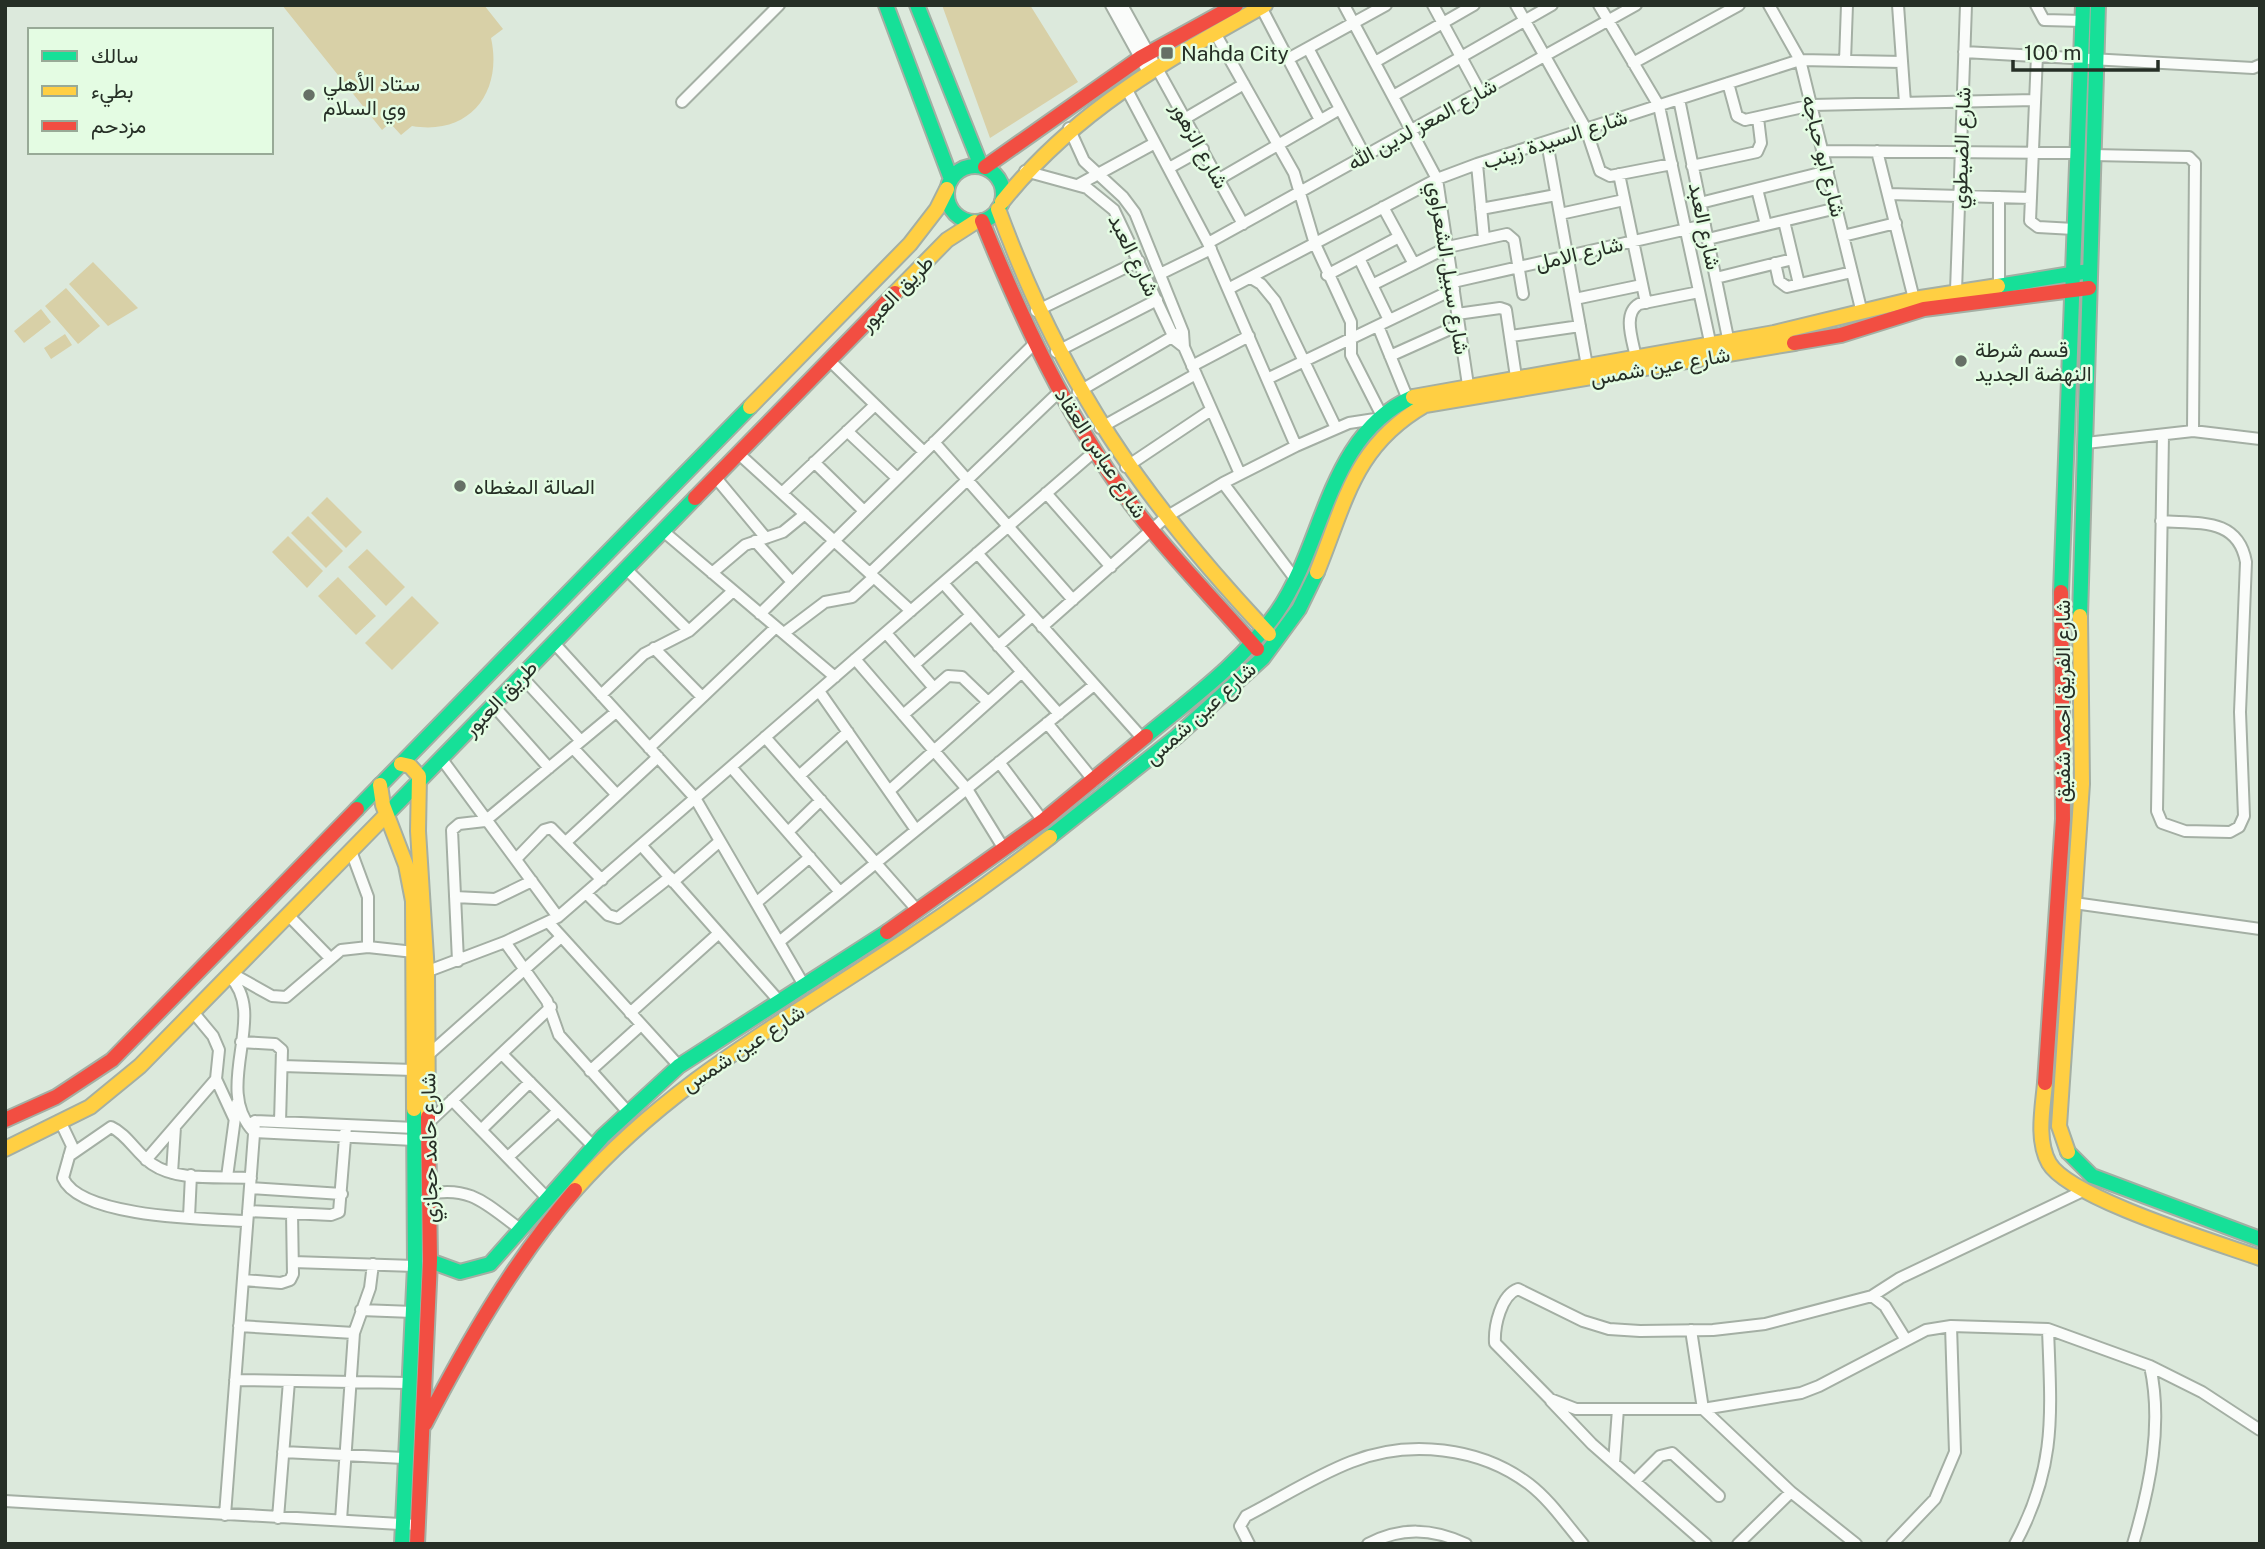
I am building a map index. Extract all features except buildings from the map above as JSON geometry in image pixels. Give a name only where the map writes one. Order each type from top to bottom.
[{"type":"street","points":[[682,103],[779,5]]},
{"type":"street","points":[[886,5],[949,184],[947,199],[957,216],[978,221],[1000,205],[1025,171],[1069,128],[1152,70],[1263,6],[1320,120]]},
{"type":"street","points":[[917,5],[983,167],[1002,185],[1000,205]]},
{"type":"street","points":[[1111,5],[1144,56]]},
{"type":"street","points":[[1122,5],[1144,56]]},
{"type":"street","points":[[949,184],[964,168],[983,167],[1144,56],[1236,5]]},
{"type":"street","name":"شارع سبيل الشعراوي","points":[[1344,5],[1437,179],[1468,385]]},
{"type":"street","points":[[1288,59],[1386,5]]},
{"type":"street","points":[[1433,5],[1480,92]]},
{"type":"street","points":[[1375,62],[1474,5]]},
{"type":"street","points":[[1516,5],[1586,129],[1600,172],[1611,176],[1672,163]]},
{"type":"street","points":[[1393,96],[1552,5]]},
{"type":"street","name":"شارع العبد","points":[[1599,5],[1659,106],[1712,351]]},
{"type":"street","name":"شارع المعز لدين الله","points":[[1160,274],[1210,246],[1242,224],[1636,5]]},
{"type":"street","points":[[1633,63],[1739,5]]},
{"type":"street","name":"شارع ابو حباجه","points":[[1770,5],[1800,60],[1863,313]]},
{"type":"street","points":[[1845,61],[1847,5]]},
{"type":"street","points":[[1898,5],[1905,103]]},
{"type":"street","name":"شارع الضيطوي","points":[[1956,291],[1966,5]]},
{"type":"street","points":[[2036,5],[2044,20],[2083,21]]},
{"type":"street","name":"شارع الفريق احمد شفيق","points":[[2083,5],[2089,58]]},
{"type":"street","name":"شارع الفريق احمد شفيق","points":[[2098,5],[2089,58],[2086,154],[2090,271],[2080,591],[2082,785],[2059,1126],[2064,1146],[2076,1163],[2101,1180],[2260,1239]]},
{"type":"street","points":[[1042,627],[1166,517],[1223,483],[1296,446],[1336,428],[1378,416],[1351,355],[1351,322],[1315,244],[1301,192],[1279,144],[1215,33]]},
{"type":"street","points":[[1308,48],[1365,156]]},
{"type":"street","points":[[1964,52],[2257,67]]},
{"type":"street","points":[[2037,55],[2030,221],[2033,225],[2074,229]]},
{"type":"street","name":"شارع الزهور","points":[[1144,56],[1186,118],[1242,224]]},
{"type":"street","name":"شارع السيدة زينب","points":[[1228,289],[1437,179],[1477,164],[1800,60],[1902,62]]},
{"type":"street","points":[[1728,83],[1739,118],[1745,120],[1812,106],[2035,100]]},
{"type":"street","points":[[1186,118],[1244,84]]},
{"type":"street","points":[[1126,88],[1210,246],[1296,446]]},
{"type":"street","name":"شارع العبد","points":[[1679,99],[1730,347]]},
{"type":"street","points":[[1219,179],[1340,108]]},
{"type":"street","points":[[1692,166],[1757,152],[1761,143],[1758,118]]},
{"type":"street","name":"شارع العبد","points":[[1069,128],[1080,153],[1096,175],[1123,197],[1135,213],[1160,274],[1178,334]]},
{"type":"street","points":[[1547,142],[1587,366]]},
{"type":"street","points":[[1078,185],[1155,143]]},
{"type":"street","points":[[1169,168],[1203,149]]},
{"type":"street","points":[[1823,150],[2189,157],[2195,163],[2193,431]]},
{"type":"street","points":[[1877,151],[1914,299]]},
{"type":"street","name":"شارع الفريق احمد شفيق","points":[[2086,154],[2074,229],[2061,561],[2063,819],[2042,1121],[2045,1155],[2061,1177],[2085,1190],[2260,1258]]},
{"type":"street","points":[[1477,164],[1485,239]]},
{"type":"street","name":"شارع العبد","points":[[1025,171],[1078,185],[1097,194],[1114,210],[1157,300],[1178,334],[1240,474]]},
{"type":"street","points":[[1700,203],[1828,171]]},
{"type":"street","points":[[1619,174],[1646,303]]},
{"type":"street","name":"طريق العبور","points":[[5,1119],[56,1097],[111,1060],[910,244],[931,218],[949,184]]},
{"type":"street","points":[[1757,189],[1766,225]]},
{"type":"street","points":[[1889,194],[2031,198]]},
{"type":"street","points":[[1481,209],[1556,195]]},
{"type":"street","points":[[1998,197],[1999,284]]},
{"type":"street","points":[[1560,214],[1624,200]]},
{"type":"street","name":"شارع عباس العقاد","points":[[1000,205],[1036,311],[1056,352],[1100,428],[1126,467],[1166,517],[1277,643]]},
{"type":"street","points":[[1383,208],[1415,264]]},
{"type":"street","points":[[1707,239],[1837,208]]},
{"type":"street","name":"طريق العبور","points":[[5,1149],[61,1123],[116,1088],[947,240],[978,221]]},
{"type":"street","name":"شارع عباس العقاد","points":[[978,221],[1035,343],[1095,451],[1152,530],[1263,657]]},
{"type":"street","points":[[1784,221],[1799,284]]},
{"type":"street","points":[[1843,236],[1896,223]]},
{"type":"street","name":"شارع الامل","points":[[1267,379],[1349,342],[1453,286],[1519,267],[1705,225]]},
{"type":"street","points":[[1372,285],[1448,247],[1504,234],[1513,237],[1523,294]]},
{"type":"street","points":[[1327,275],[1399,237]]},
{"type":"street","points":[[1359,258],[1389,320]]},
{"type":"street","points":[[1716,278],[1793,259]]},
{"type":"street","points":[[1036,311],[1139,261]]},
{"type":"street","points":[[1775,263],[1783,285],[1852,272]]},
{"type":"street","name":"شارع عين شمس","points":[[425,1424],[477,1325],[509,1273],[553,1215],[628,1134],[722,1058],[898,946],[1038,845],[1144,764],[1277,643],[1298,614],[1315,583],[1337,524],[1374,444],[1398,420],[1425,405],[1712,351],[1914,299],[2090,271]]},
{"type":"street","points":[[1251,278],[1269,292],[1336,428]]},
{"type":"street","points":[[1575,299],[1642,285]]},
{"type":"street","name":"شارع عين شمس","points":[[1730,347],[1841,335],[1924,309],[2089,288]]},
{"type":"street","points":[[1636,358],[1630,313],[1635,306],[1699,292]]},
{"type":"street","points":[[1056,352],[1157,300]]},
{"type":"street","points":[[1390,356],[1458,320],[1503,308],[1509,315],[1516,377]]},
{"type":"street","points":[[1378,326],[1407,397]]},
{"type":"street","points":[[1511,336],[1580,326]]},
{"type":"street","points":[[1078,392],[1178,334]]},
{"type":"street","points":[[1100,428],[1249,336]]},
{"type":"street","points":[[761,614],[1035,343]]},
{"type":"street","name":"شارع عين شمس","points":[[430,1261],[454,1272],[479,1270],[490,1264],[593,1145],[679,1066],[805,987],[918,911],[1043,821],[1094,781],[1252,643],[1296,580],[1347,460],[1378,416],[1407,397],[1468,385],[1636,358],[1712,351]]},
{"type":"street","points":[[830,361],[924,452]]},
{"type":"street","points":[[649,748],[702,697],[780,630],[825,602],[852,597],[967,480],[1060,391]]},
{"type":"street","points":[[782,494],[875,405]]},
{"type":"street","points":[[1126,467],[1211,410]]},
{"type":"street","points":[[848,431],[897,478]]},
{"type":"street","points":[[2086,443],[2193,431],[2258,440]]},
{"type":"street","points":[[2161,521],[2216,525],[2229,530],[2244,549],[2246,562],[2240,712],[2244,816],[2239,827],[2230,832],[2172,829],[2162,823],[2157,811],[2161,521],[2163,435]]},
{"type":"street","points":[[934,442],[1073,600]]},
{"type":"street","points":[[421,973],[458,961],[554,921],[1095,451]]},
{"type":"street","points":[[739,454],[911,611]]},
{"type":"street","points":[[814,463],[864,511]]},
{"type":"street","points":[[716,478],[792,582]]},
{"type":"street","points":[[1223,483],[1296,580]]},
{"type":"street","points":[[1046,493],[1111,567]]},
{"type":"street","points":[[712,573],[738,550],[783,532],[805,514]]},
{"type":"street","points":[[663,531],[835,677]]},
{"type":"street","points":[[977,553],[1143,739]]},
{"type":"street","points":[[626,569],[690,631]]},
{"type":"street","points":[[943,583],[1059,714]]},
{"type":"street","points":[[601,695],[654,648],[690,631],[733,591]]},
{"type":"street","points":[[914,665],[971,615]]},
{"type":"street","points":[[998,646],[1032,616]]},
{"type":"street","points":[[886,633],[934,688]]},
{"type":"street","points":[[554,643],[695,798],[805,987]]},
{"type":"street","points":[[654,648],[702,697]]},
{"type":"street","points":[[855,659],[967,789],[1004,849]]},
{"type":"street","points":[[889,791],[1022,672]]},
{"type":"street","points":[[903,715],[948,676],[962,677],[988,702]]},
{"type":"street","points":[[521,677],[617,795]]},
{"type":"street","points":[[779,942],[1094,685]]},
{"type":"street","points":[[819,691],[916,830]]},
{"type":"street","points":[[493,705],[549,768]]},
{"type":"street","points":[[458,961],[452,830],[459,824],[485,821],[616,712]]},
{"type":"street","points":[[1047,723],[1094,781]]},
{"type":"street","points":[[799,776],[848,732]]},
{"type":"street","points":[[765,737],[918,911]]},
{"type":"street","points":[[566,842],[658,757]]},
{"type":"street","points":[[441,758],[485,821],[517,858],[561,937],[679,1066]]},
{"type":"street","points":[[999,762],[1043,821]]},
{"type":"street","points":[[401,764],[414,768],[419,781]]},
{"type":"street","points":[[731,767],[840,892]]},
{"type":"street","name":"شارع حامد حجازي","points":[[417,1544],[410,1525],[404,1458],[413,1312],[419,1131],[428,1055],[421,973],[419,781]]},
{"type":"street","name":"شارع حامد حجازي","points":[[380,785],[386,815],[401,848],[410,883],[414,952],[421,973],[414,1070],[428,1194],[430,1261],[425,1424],[410,1525],[402,1544]]},
{"type":"street","points":[[788,832],[821,800]]},
{"type":"street","points":[[517,858],[548,828],[566,842],[602,880]]},
{"type":"street","points":[[586,893],[610,917],[618,918],[720,841]]},
{"type":"street","points":[[641,845],[780,1002]]},
{"type":"street","points":[[351,851],[368,897],[368,947]]},
{"type":"street","points":[[756,903],[810,857]]},
{"type":"street","points":[[2060,858],[2077,861]]},
{"type":"street","points":[[455,897],[495,899],[532,881]]},
{"type":"street","points":[[2074,902],[2260,929]]},
{"type":"street","points":[[288,915],[330,957]]},
{"type":"street","points":[[630,1013],[719,933]]},
{"type":"street","points":[[428,1055],[561,937]]},
{"type":"street","points":[[505,942],[551,1007],[559,1035],[627,1111]]},
{"type":"street","points":[[230,974],[272,996],[286,998],[330,957],[354,947],[414,952]]},
{"type":"street","points":[[222,1177],[235,1119],[244,1003],[230,974]]},
{"type":"street","points":[[252,1126],[346,1131],[419,1131],[551,1007]]},
{"type":"street","points":[[193,1012],[213,1036],[219,1050],[216,1079],[235,1119]]},
{"type":"street","points":[[590,1071],[641,1025]]},
{"type":"street","points":[[2049,1030],[2064,1031]]},
{"type":"street","points":[[241,1042],[278,1045],[283,1052],[280,1122]]},
{"type":"street","points":[[502,1054],[593,1145]]},
{"type":"street","points":[[282,1066],[414,1070]]},
{"type":"street","points":[[146,1160],[216,1079]]},
{"type":"street","points":[[481,1130],[530,1082]]},
{"type":"street","points":[[452,1100],[547,1198]]},
{"type":"street","points":[[225,1514],[248,1216],[252,1126],[237,1103]]},
{"type":"street","points":[[508,1157],[558,1111]]},
{"type":"street","points":[[252,1126],[280,1122],[346,1131]]},
{"type":"street","points":[[61,1123],[71,1141],[69,1156],[62,1172],[65,1183],[73,1191],[121,1209],[189,1217],[292,1213],[336,1215],[341,1207],[346,1131]]},
{"type":"street","points":[[172,1173],[175,1126]]},
{"type":"street","points":[[69,1156],[111,1127],[146,1160],[172,1173],[222,1177],[342,1195]]},
{"type":"street","points":[[189,1217],[191,1175]]},
{"type":"street","points":[[428,1194],[447,1190],[469,1194],[520,1229]]},
{"type":"street","points":[[1706,1544],[1614,1463],[1494,1343],[1504,1301],[1512,1291],[1524,1289],[1583,1321],[1609,1329],[1691,1330],[1765,1324],[1872,1296],[1900,1278],[2085,1190]]},
{"type":"street","points":[[243,1280],[284,1283],[292,1277],[292,1213]]},
{"type":"street","points":[[293,1262],[415,1266]]},
{"type":"street","points":[[341,1520],[354,1333],[370,1288],[373,1264]]},
{"type":"street","points":[[1872,1296],[1885,1306],[1906,1340]]},
{"type":"street","points":[[362,1310],[413,1312]]},
{"type":"street","points":[[239,1325],[354,1333]]},
{"type":"street","points":[[1550,1399],[1576,1409],[1703,1409],[1801,1393],[1926,1330],[1951,1326],[2048,1329],[2150,1366],[2202,1392],[2260,1430]]},
{"type":"street","points":[[1892,1544],[1935,1499],[1955,1452],[1951,1326]]},
{"type":"street","points":[[2015,1544],[2035,1502],[2047,1461],[2051,1410],[2048,1329]]},
{"type":"street","points":[[1691,1330],[1703,1409],[1791,1492],[1856,1544]]},
{"type":"street","points":[[2133,1544],[2152,1456],[2155,1408],[2150,1366]]},
{"type":"street","points":[[235,1380],[408,1383]]},
{"type":"street","points":[[278,1518],[289,1381]]},
{"type":"street","points":[[1614,1463],[1618,1409]]},
{"type":"street","points":[[1250,1544],[1240,1526],[1246,1516],[1349,1462],[1367,1456],[1413,1450],[1462,1452],[1515,1474],[1550,1504],[1583,1544]]},
{"type":"street","points":[[283,1452],[404,1458]]},
{"type":"street","points":[[1635,1481],[1660,1456],[1672,1453],[1719,1496]]},
{"type":"street","points":[[1738,1544],[1791,1492]]},
{"type":"street","points":[[5,1501],[410,1525]]},
{"type":"street","points":[[1368,1544],[1387,1534],[1419,1530],[1434,1532],[1466,1544]]},
{"type":"shaded area","points":[[282,5],[484,5],[503,29],[491,38],[492,76],[487,92],[478,106],[466,117],[450,124],[433,127],[412,126],[401,135],[390,123],[382,130]]},
{"type":"shaded area","points":[[942,5],[1030,5],[1078,82],[990,138]]},
{"type":"shaded area","points":[[93,262],[138,308],[108,326],[69,284]]},
{"type":"shaded area","points":[[66,288],[100,326],[78,344],[45,306]]},
{"type":"shaded area","points":[[41,309],[51,322],[24,343],[14,331]]},
{"type":"shaded area","points":[[65,334],[72,345],[51,359],[44,348]]},
{"type":"shaded area","points":[[327,497],[362,532],[346,548],[311,513]]},
{"type":"shaded area","points":[[308,516],[343,551],[326,568],[291,533]]},
{"type":"shaded area","points":[[288,536],[323,571],[307,588],[272,552]]},
{"type":"shaded area","points":[[367,549],[405,587],[386,606],[348,567]]},
{"type":"shaded area","points":[[338,577],[376,616],[356,635],[318,596]]},
{"type":"shaded area","points":[[412,596],[439,623],[392,670],[365,643]]},
{"type":"traffic: fast","points":[[886,5],[951,179]]},
{"type":"traffic: fast","points":[[917,5],[981,166]]},
{"type":"traffic: fast","points":[[2061,592],[2083,5]]},
{"type":"traffic: fast","points":[[2080,616],[2098,5]]},
{"type":"traffic: fast","points":[[975,166],[986,168],[995,174],[1001,183],[1003,194],[1001,205],[995,214],[986,220],[975,222],[964,220],[955,214],[949,205],[947,194],[949,183],[955,174],[964,168],[975,166]]},
{"type":"traffic: fast","points":[[1998,286],[2089,271]]},
{"type":"traffic: fast","points":[[1146,736],[1216,678],[1263,630],[1293,585],[1331,493],[1362,437],[1384,414],[1413,397]]},
{"type":"traffic: fast","points":[[357,809],[750,407]]},
{"type":"traffic: fast","points":[[386,815],[695,498]]},
{"type":"traffic: fast","points":[[1050,837],[1176,737],[1263,658],[1299,609],[1317,572]]},
{"type":"traffic: fast","points":[[430,1261],[460,1272],[490,1264],[603,1136],[679,1066],[887,932]]},
{"type":"traffic: fast","points":[[402,1544],[415,1266],[414,1109]]},
{"type":"traffic: fast","points":[[2068,1152],[2092,1176],[2260,1239]]},
{"type":"traffic: slow","points":[[1002,202],[1060,141],[1123,90],[1265,5]]},
{"type":"traffic: slow","points":[[750,407],[910,244],[937,209],[947,189]]},
{"type":"traffic: slow","points":[[998,209],[1049,330],[1078,385],[1110,436],[1182,535],[1269,634]]},
{"type":"traffic: slow","points":[[895,293],[947,240],[975,222]]},
{"type":"traffic: slow","points":[[1413,397],[1774,333],[1914,299],[1998,286]]},
{"type":"traffic: slow","points":[[1317,572],[1345,499],[1367,457],[1382,438],[1425,405],[1794,343]]},
{"type":"traffic: slow","points":[[2068,1152],[2059,1126],[2082,784],[2080,616]]},
{"type":"traffic: slow","points":[[401,764],[410,766],[419,776],[418,831],[427,973],[428,1117]]},
{"type":"traffic: slow","points":[[380,785],[383,805],[406,865],[413,901],[414,1109]]},
{"type":"traffic: slow","points":[[5,1149],[90,1107],[140,1066],[386,815]]},
{"type":"traffic: slow","points":[[575,1190],[641,1125],[711,1069],[934,922],[1050,837]]},
{"type":"traffic: slow","points":[[2045,1083],[2041,1123],[2043,1144],[2049,1163],[2062,1177],[2146,1218],[2260,1258]]},
{"type":"traffic: jam","points":[[985,167],[1140,58],[1236,5]]},
{"type":"traffic: jam","points":[[982,221],[1030,331],[1086,437],[1131,504],[1257,649]]},
{"type":"traffic: jam","points":[[1794,343],[1841,335],[1924,309],[2089,288]]},
{"type":"traffic: jam","points":[[695,498],[895,293]]},
{"type":"traffic: jam","points":[[2045,1083],[2063,819],[2061,592]]},
{"type":"traffic: jam","points":[[887,932],[1044,820],[1146,736]]},
{"type":"traffic: jam","points":[[5,1120],[56,1097],[112,1060],[357,809]]},
{"type":"traffic: jam","points":[[417,1544],[430,1261],[428,1117]]},
{"type":"traffic: jam","points":[[425,1424],[493,1302],[532,1245],[575,1190]]},
{"type":"place","name":"Nahda City","points":[[1167,53]]},
{"type":"place","name":"ستاد الأهلي وي السلام","points":[[309,95]]},
{"type":"place","name":"قسم شرطة النهضة الجديد","points":[[1961,361]]},
{"type":"place","name":"الصالة المغطاه","points":[[460,486]]}]
